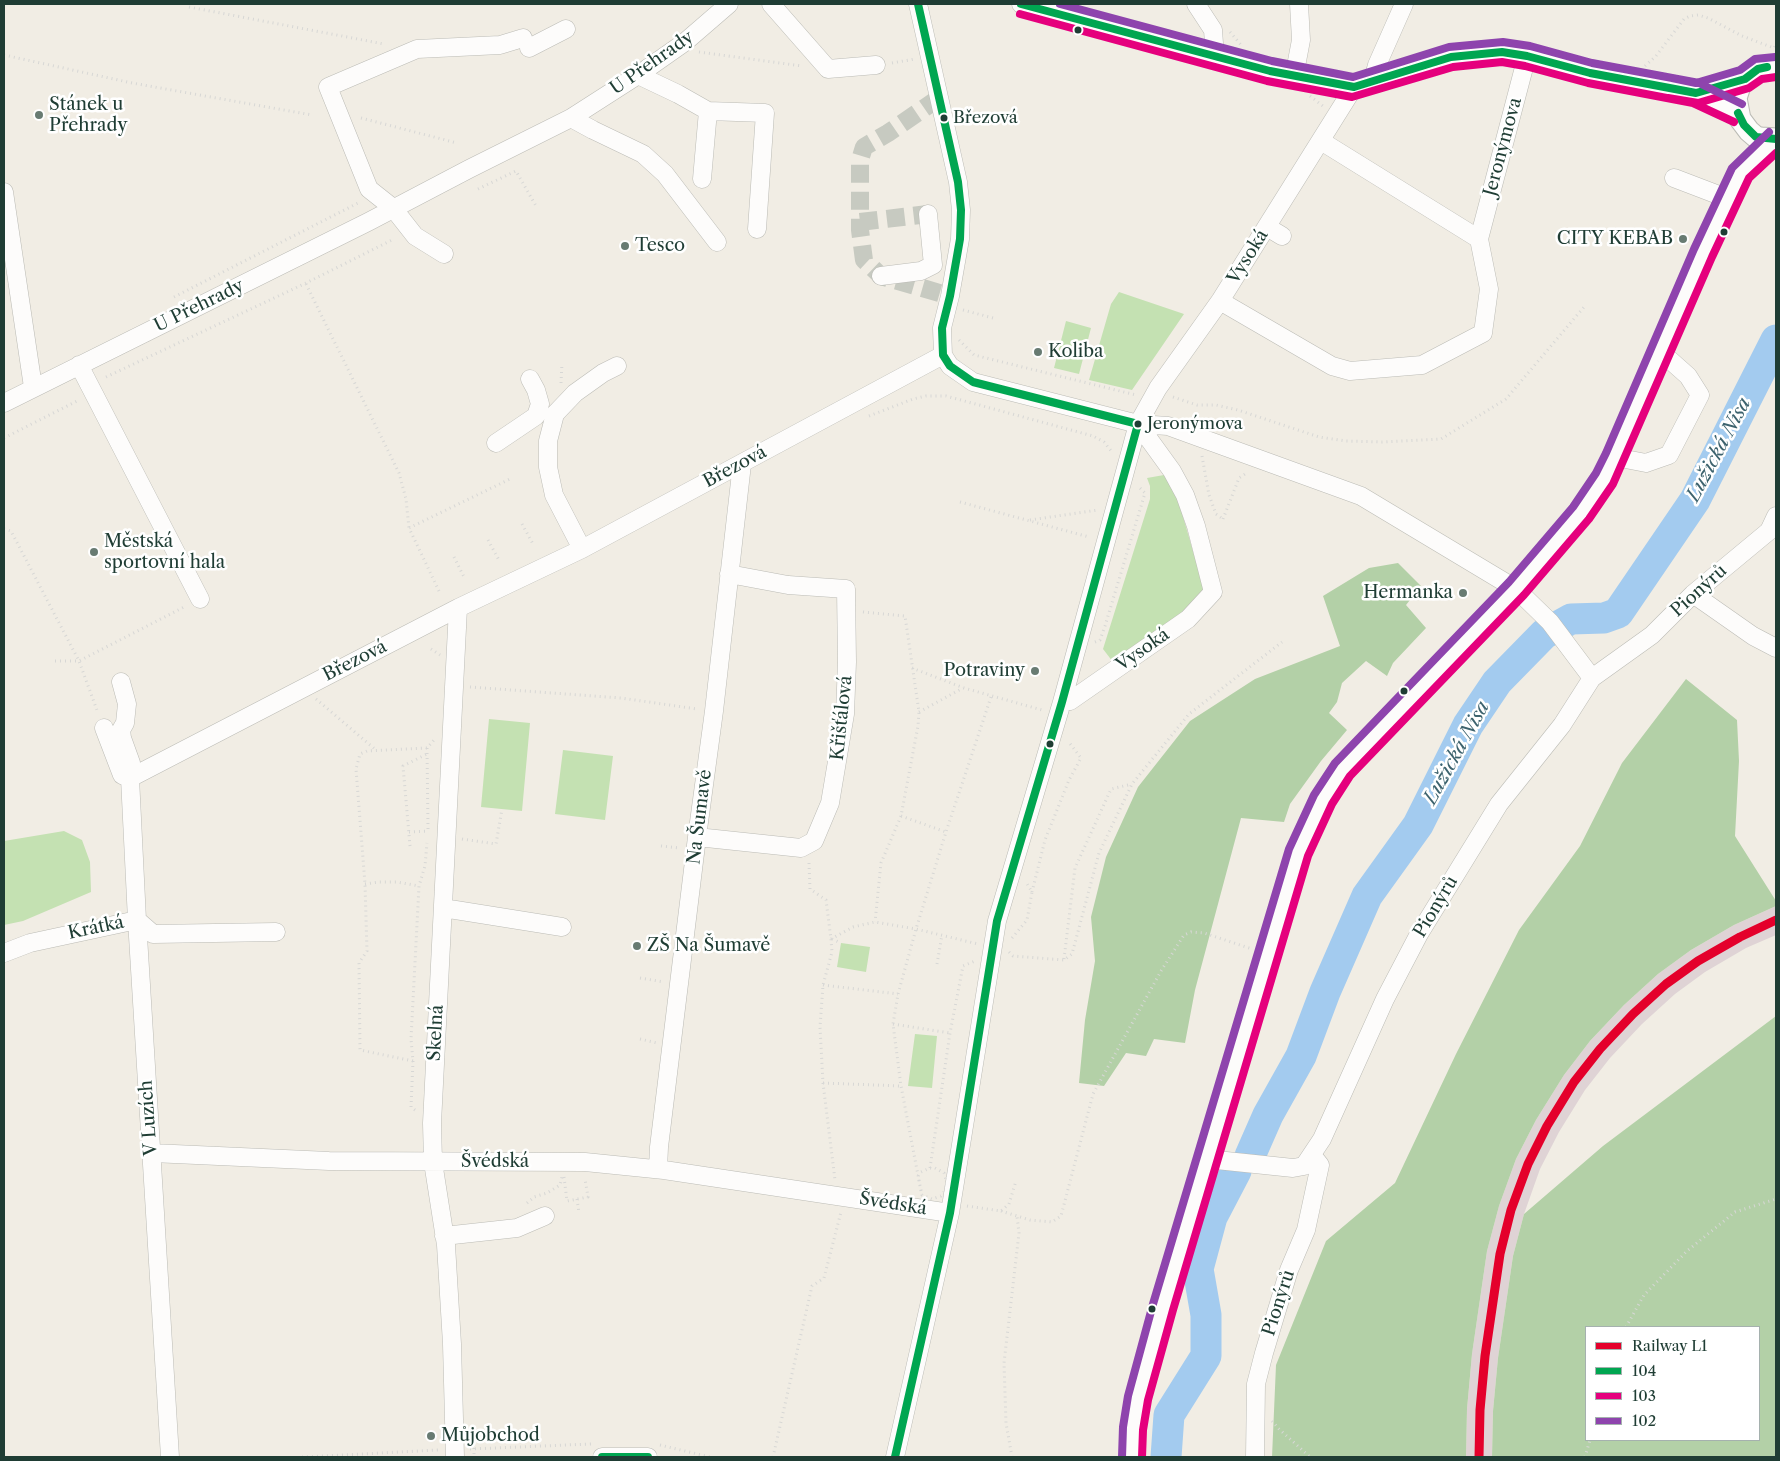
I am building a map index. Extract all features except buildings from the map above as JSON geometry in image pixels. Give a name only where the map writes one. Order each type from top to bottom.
[{"type":"main road","points":[[1741,172],[1741,119],[1736,98],[1738,91],[1745,79],[1758,69],[1773,64]]},
{"type":"main road","points":[[1741,119],[1756,137],[1775,139]]},
{"type":"main road","points":[[1132,1457],[1133,1429],[1138,1398],[1162,1307],[1300,852],[1323,799],[1342,770],[1516,588],[1581,513],[1605,478],[1616,457],[1703,253],[1741,172],[1775,139]]},
{"type":"street","name":"U Přehrady","points":[[4,403],[571,118],[685,42],[729,4]]},
{"type":"street","points":[[771,4],[828,69],[876,65]]},
{"type":"street","points":[[918,4],[958,182],[961,210],[960,239],[942,328],[943,355],[950,366],[973,382],[1138,424],[1168,426],[1361,496],[1516,588],[1554,628],[1592,678]]},
{"type":"street","points":[[1021,4],[1294,77],[1354,87],[1450,57],[1502,52],[1526,56],[1590,74],[1696,93],[1741,119]]},
{"type":"street","points":[[1196,4],[1213,30],[1215,57]]},
{"type":"street","points":[[1294,77],[1301,40],[1299,4]]},
{"type":"street","points":[[1373,80],[1377,65],[1404,4]]},
{"type":"street","points":[[444,254],[415,236],[393,208],[366,195],[328,86],[417,48],[526,43],[566,28]]},
{"type":"street","name":"Jeronýmova","points":[[1220,301],[1332,366],[1350,371],[1422,365],[1483,333],[1489,289],[1479,239],[1526,56]]},
{"type":"street","points":[[638,75],[678,94],[708,112],[765,113],[757,229]]},
{"type":"street","points":[[1696,93],[1745,79]]},
{"type":"street","name":"Vysoká","points":[[895,1457],[950,1208],[991,947],[997,920],[1060,708],[1138,424],[1158,388],[1220,301],[1274,232],[1321,141],[1354,87]]},
{"type":"street","points":[[702,179],[708,112]]},
{"type":"street","points":[[571,118],[643,154],[665,174],[717,242]]},
{"type":"street","points":[[1321,141],[1479,239]]},
{"type":"street","points":[[1674,178],[1729,199]]},
{"type":"street","points":[[4,192],[33,387]]},
{"type":"street","points":[[881,276],[921,271],[933,265],[928,214]]},
{"type":"street","points":[[1616,457],[1646,463],[1669,454],[1700,395],[1688,376],[1661,352]]},
{"type":"street","name":"Březová","points":[[130,778],[458,608],[582,549],[943,355]]},
{"type":"street","points":[[78,365],[200,599]]},
{"type":"street","points":[[582,549],[554,495],[548,467],[548,441],[555,414],[575,393],[603,373],[617,366]]},
{"type":"street","points":[[496,443],[536,416],[540,404],[530,379]]},
{"type":"street","name":"Vysoká","points":[[1060,708],[1188,619],[1213,592],[1196,526],[1185,494],[1172,471],[1138,424]]},
{"type":"street","name":"Na Šumavě","points":[[658,1169],[659,1147],[714,711],[742,464]]},
{"type":"street","name":"Pionýrů","points":[[1207,1159],[1293,1168],[1304,1166],[1322,1139],[1385,998],[1419,934],[1499,804],[1562,725],[1592,678],[1652,635],[1692,594],[1770,531],[1776,516]]},
{"type":"street","name":"Křišťálová","points":[[729,574],[788,585],[846,589],[845,714],[838,762],[830,803],[814,841],[808,844]]},
{"type":"street","points":[[1692,594],[1753,636],[1776,648]]},
{"type":"street","name":"Skelná","points":[[448,1454],[452,1344],[446,1245],[433,1162],[432,1123],[458,608]]},
{"type":"street","name":"V Luzích","points":[[121,682],[127,704],[125,723],[121,730],[131,763],[130,778],[137,920],[170,1457]]},
{"type":"street","points":[[104,728],[122,775],[130,778]]},
{"type":"street","points":[[697,837],[802,848],[808,844]]},
{"type":"street","points":[[442,908],[562,927]]},
{"type":"street","name":"Krátká","points":[[4,953],[30,943],[137,920],[153,934],[276,932]]},
{"type":"street","name":"Švédská","points":[[152,1152],[329,1161],[585,1162],[658,1169],[840,1196],[923,1202],[950,1208]]},
{"type":"street","name":"Pionýrů","points":[[1256,1457],[1254,1425],[1256,1384],[1289,1270],[1306,1230],[1320,1165],[1312,1155]]},
{"type":"street","points":[[444,1236],[517,1228],[546,1216]]},
{"type":"street","points":[[596,1451],[621,1457],[650,1450]]},
{"type":"path","points":[[189,7],[366,41],[417,48]]},
{"type":"path","points":[[1630,80],[1656,56],[1684,19],[1690,16],[1698,15],[1708,18],[1742,36],[1774,48],[1776,44]]},
{"type":"path","points":[[1226,27],[1242,46],[1248,50]]},
{"type":"path","points":[[694,52],[828,69]]},
{"type":"path","points":[[4,55],[132,83],[312,115]]},
{"type":"path","points":[[876,65],[930,57]]},
{"type":"path","points":[[361,118],[456,143]]},
{"type":"path","points":[[478,189],[516,171],[536,206]]},
{"type":"path","points":[[169,300],[366,195]]},
{"type":"path","points":[[4,438],[93,392],[106,377],[306,284],[394,239]]},
{"type":"path","points":[[306,284],[399,473],[406,500],[409,528],[438,591]]},
{"type":"path","points":[[957,338],[974,355],[1135,396],[1147,381],[1171,396],[1188,402],[1238,410],[1319,437],[1346,441],[1382,442],[1441,439],[1506,399],[1584,307]]},
{"type":"path","points":[[958,308],[993,318]]},
{"type":"path","points":[[96,356],[106,377]]},
{"type":"path","points":[[868,417],[913,399],[926,396],[946,396],[1093,436],[1104,442],[1112,450],[1113,455]]},
{"type":"path","points":[[1199,438],[1209,495],[1216,514],[1223,519],[1239,478],[1262,461]]},
{"type":"path","points":[[409,528],[510,479]]},
{"type":"path","points":[[1092,643],[1100,640],[1105,626],[1145,493],[1139,487]]},
{"type":"path","points":[[960,502],[1092,538]]},
{"type":"path","points":[[1028,520],[1101,510],[1098,518]]},
{"type":"path","points":[[522,524],[534,544]]},
{"type":"path","points":[[4,529],[11,530],[78,661],[104,728]]},
{"type":"path","points":[[488,540],[500,562]]},
{"type":"path","points":[[454,558],[465,579]]},
{"type":"path","points":[[55,661],[78,661],[200,599]]},
{"type":"path","points":[[845,611],[905,616],[919,712],[901,816],[881,862],[875,922]]},
{"type":"path","points":[[832,938],[853,928],[875,922],[942,935],[991,947],[1014,956],[1064,960],[1072,954],[1076,944],[1099,853],[1132,784],[1189,714],[1282,642]]},
{"type":"path","points":[[912,668],[991,697],[1060,708]]},
{"type":"path","points":[[455,685],[620,698],[700,710]]},
{"type":"path","points":[[919,712],[964,688]]},
{"type":"path","points":[[918,1176],[925,1169],[930,1168],[935,1168],[944,1173],[947,1183],[941,1196],[923,1202],[918,1176],[901,1086],[893,1024],[898,994],[916,929],[991,697]]},
{"type":"path","points":[[315,698],[376,750]]},
{"type":"path","points":[[1009,940],[1028,920],[1032,892],[1045,840],[1069,780],[1081,758],[1066,738]]},
{"type":"path","points":[[427,748],[428,831],[426,866],[419,886],[410,1039],[413,1062],[360,1050],[359,964],[367,951],[365,884],[356,769],[360,754],[376,750],[427,748]]},
{"type":"path","points":[[410,846],[403,766],[427,754]]},
{"type":"path","points":[[1064,960],[1076,868],[1111,789],[1132,784]]},
{"type":"path","points":[[446,837],[496,844],[502,809]]},
{"type":"path","points":[[901,816],[946,832]]},
{"type":"path","points":[[409,832],[428,831]]},
{"type":"path","name":"Švédská","points":[[808,844],[810,889],[826,900],[832,938],[832,952],[823,985],[820,1027],[823,1083],[840,1196]]},
{"type":"path","points":[[661,846],[683,848]]},
{"type":"path","points":[[1023,876],[1032,892]]},
{"type":"path","points":[[365,884],[397,882],[419,886]]},
{"type":"path","points":[[950,1208],[1001,1211],[1030,1220],[1052,1222],[1061,1216],[1093,1094],[1161,971],[1184,935],[1191,932],[1216,936],[1255,950]]},
{"type":"path","points":[[937,964],[942,935]]},
{"type":"path","points":[[832,938],[841,943]]},
{"type":"path","points":[[930,1168],[950,1033],[963,966],[975,961],[991,947]]},
{"type":"path","points":[[640,978],[667,982]]},
{"type":"path","points":[[823,985],[898,994]]},
{"type":"path","points":[[893,1024],[950,1033]]},
{"type":"path","points":[[640,1039],[660,1044]]},
{"type":"path","points":[[823,1083],[901,1086]]},
{"type":"path","points":[[523,1206],[534,1197],[547,1193],[560,1185],[563,1174],[567,1201],[588,1198],[584,1174]]},
{"type":"path","points":[[1001,1211],[1009,1204],[1016,1181]]},
{"type":"path","points":[[773,1457],[812,1286],[824,1278],[840,1196]]},
{"type":"path","points":[[577,1199],[579,1213]]},
{"type":"path","points":[[1627,1326],[1644,1296],[1687,1250],[1735,1212],[1776,1199]]},
{"type":"path","points":[[1012,1457],[1006,1423],[1004,1363],[1019,1233],[1017,1216]]},
{"type":"path","points":[[1270,1417],[1279,1429],[1310,1457]]},
{"type":"path","points":[[1585,1457],[1590,1441]]},
{"type":"path","points":[[474,1457],[474,1449],[596,1451]]},
{"type":"path","points":[[650,1450],[710,1457]]},
{"type":"path","points":[[302,1457],[448,1454]]},
{"type":"shaded area","points":[[1776,906],[1776,935],[1746,948],[1705,972],[1675,994],[1642,1024],[1610,1058],[1585,1090],[1559,1132],[1540,1169],[1524,1214],[1513,1256],[1498,1358],[1493,1411],[1492,1457],[1466,1457],[1467,1409],[1472,1354],[1487,1251],[1499,1206],[1516,1159],[1536,1120],[1564,1075],[1590,1041],[1624,1005],[1658,974],[1691,950],[1734,925]]},
{"type":"green space","points":[[1119,292],[1184,314],[1132,390],[1089,380],[1111,304]]},
{"type":"green space","points":[[1066,321],[1091,328],[1079,374],[1054,368]]},
{"type":"green space","points":[[1164,475],[1177,496],[1204,589],[1185,611],[1113,662],[1103,649],[1150,499],[1150,486],[1147,478]]},
{"type":"green space","points":[[1398,563],[1421,586],[1406,605],[1426,628],[1393,663],[1387,676],[1366,661],[1342,683],[1337,702],[1329,713],[1347,730],[1321,761],[1290,804],[1284,822],[1241,818],[1195,990],[1185,1043],[1154,1039],[1146,1056],[1126,1053],[1104,1086],[1079,1083],[1085,1020],[1095,961],[1091,917],[1106,857],[1138,787],[1190,721],[1255,679],[1340,646],[1323,596],[1369,568]]},
{"type":"green space","points":[[1686,679],[1737,720],[1739,761],[1735,836],[1776,901],[1776,906],[1734,925],[1691,950],[1658,974],[1624,1005],[1590,1041],[1564,1075],[1536,1120],[1516,1159],[1499,1206],[1487,1251],[1472,1354],[1467,1409],[1466,1457],[1272,1457],[1276,1365],[1326,1241],[1395,1183],[1456,1054],[1519,930],[1580,846],[1622,763]]},
{"type":"green space","points":[[489,719],[530,723],[522,811],[481,807]]},
{"type":"green space","points":[[563,750],[613,756],[605,820],[555,814]]},
{"type":"green space","points":[[64,831],[82,840],[90,862],[91,892],[23,921],[4,925],[4,841]]},
{"type":"green space","points":[[841,943],[870,947],[866,972],[837,967]]},
{"type":"green space","points":[[1776,1016],[1776,1457],[1492,1457],[1493,1411],[1498,1358],[1513,1256],[1524,1214],[1603,1146]]},
{"type":"green space","points":[[915,1034],[937,1036],[932,1088],[908,1086]]},
{"type":"waterway","name":"Lužická Nisa","points":[[1250,1156],[1268,1115],[1301,1056],[1325,992],[1367,896],[1418,825],[1468,725],[1497,682],[1544,634],[1571,619],[1604,618],[1618,613],[1695,500],[1776,340]]},
{"type":"waterway","name":"Lužická Nisa","points":[[1166,1457],[1169,1415],[1206,1356],[1206,1315],[1198,1269],[1212,1217],[1236,1171]]},
{"type":"tunnel","points":[[939,98],[864,147],[860,160],[860,230],[864,260],[881,276],[950,296]]},
{"type":"tunnel","points":[[860,222],[928,214]]},
{"type":"rail line","name":"L1","points":[[1479,1457],[1480,1410],[1485,1356],[1500,1254],[1511,1210],[1528,1164],[1547,1126],[1574,1082],[1600,1049],[1633,1014],[1666,984],[1698,961],[1740,937],[1776,920]]},
{"type":"transit line","name":"104","points":[[918,4],[958,182],[961,210],[960,239],[942,328],[943,355],[950,366],[973,382],[1138,424]]},
{"type":"transit line","name":"104","points":[[1021,4],[1270,71],[1354,87],[1451,57],[1502,52],[1527,56],[1590,73],[1696,93],[1745,79],[1758,69],[1767,67]]},
{"type":"transit line","name":"102","points":[[1060,4],[1272,61],[1353,77],[1449,47],[1503,42],[1530,46],[1592,63],[1699,83],[1742,104]]},
{"type":"transit line","name":"103","points":[[1020,14],[1267,81],[1352,97],[1453,67],[1502,62],[1525,66],[1588,83],[1693,103],[1734,122]]},
{"type":"transit line","name":"102","points":[[1672,78],[1696,83],[1740,70],[1755,59],[1775,57]]},
{"type":"transit line","name":"103","points":[[1668,98],[1698,103],[1749,88],[1762,79],[1776,77]]},
{"type":"transit line","name":"104","points":[[1738,113],[1744,125],[1756,137],[1776,139]]},
{"type":"transit line","name":"102","points":[[1122,1457],[1123,1427],[1128,1396],[1153,1304],[1289,849],[1314,795],[1335,763],[1509,582],[1573,507],[1596,473],[1606,453],[1694,249],[1732,168],[1769,132]]},
{"type":"transit line","name":"103","points":[[1142,1457],[1143,1430],[1148,1400],[1173,1310],[1308,856],[1332,804],[1350,776],[1524,595],[1589,519],[1613,484],[1712,257],[1749,178],[1776,153]]},
{"type":"transit line","name":"104","points":[[895,1457],[950,1213],[997,921],[1062,702],[1138,424]]},
{"type":"transit line","name":"104","points":[[602,1457],[648,1457]]},
{"type":"place","name":"Stánek u Přehrady","points":[[39,115]]},
{"type":"place","name":"Březová","points":[[944,118]]},
{"type":"place","name":"CITY KEBAB","points":[[1683,239]]},
{"type":"place","name":"Tesco","points":[[625,246]]},
{"type":"place","name":"Koliba","points":[[1038,352]]},
{"type":"place","name":"Jeronýmova","points":[[1138,424]]},
{"type":"place","name":"Městská sportovní hala","points":[[94,552]]},
{"type":"place","name":"Hermanka","points":[[1463,593]]},
{"type":"place","name":"Potraviny","points":[[1035,671]]},
{"type":"place","name":"ZŠ Na Šumavě","points":[[637,946]]},
{"type":"place","name":"Můjobchod","points":[[431,1436]]}]
